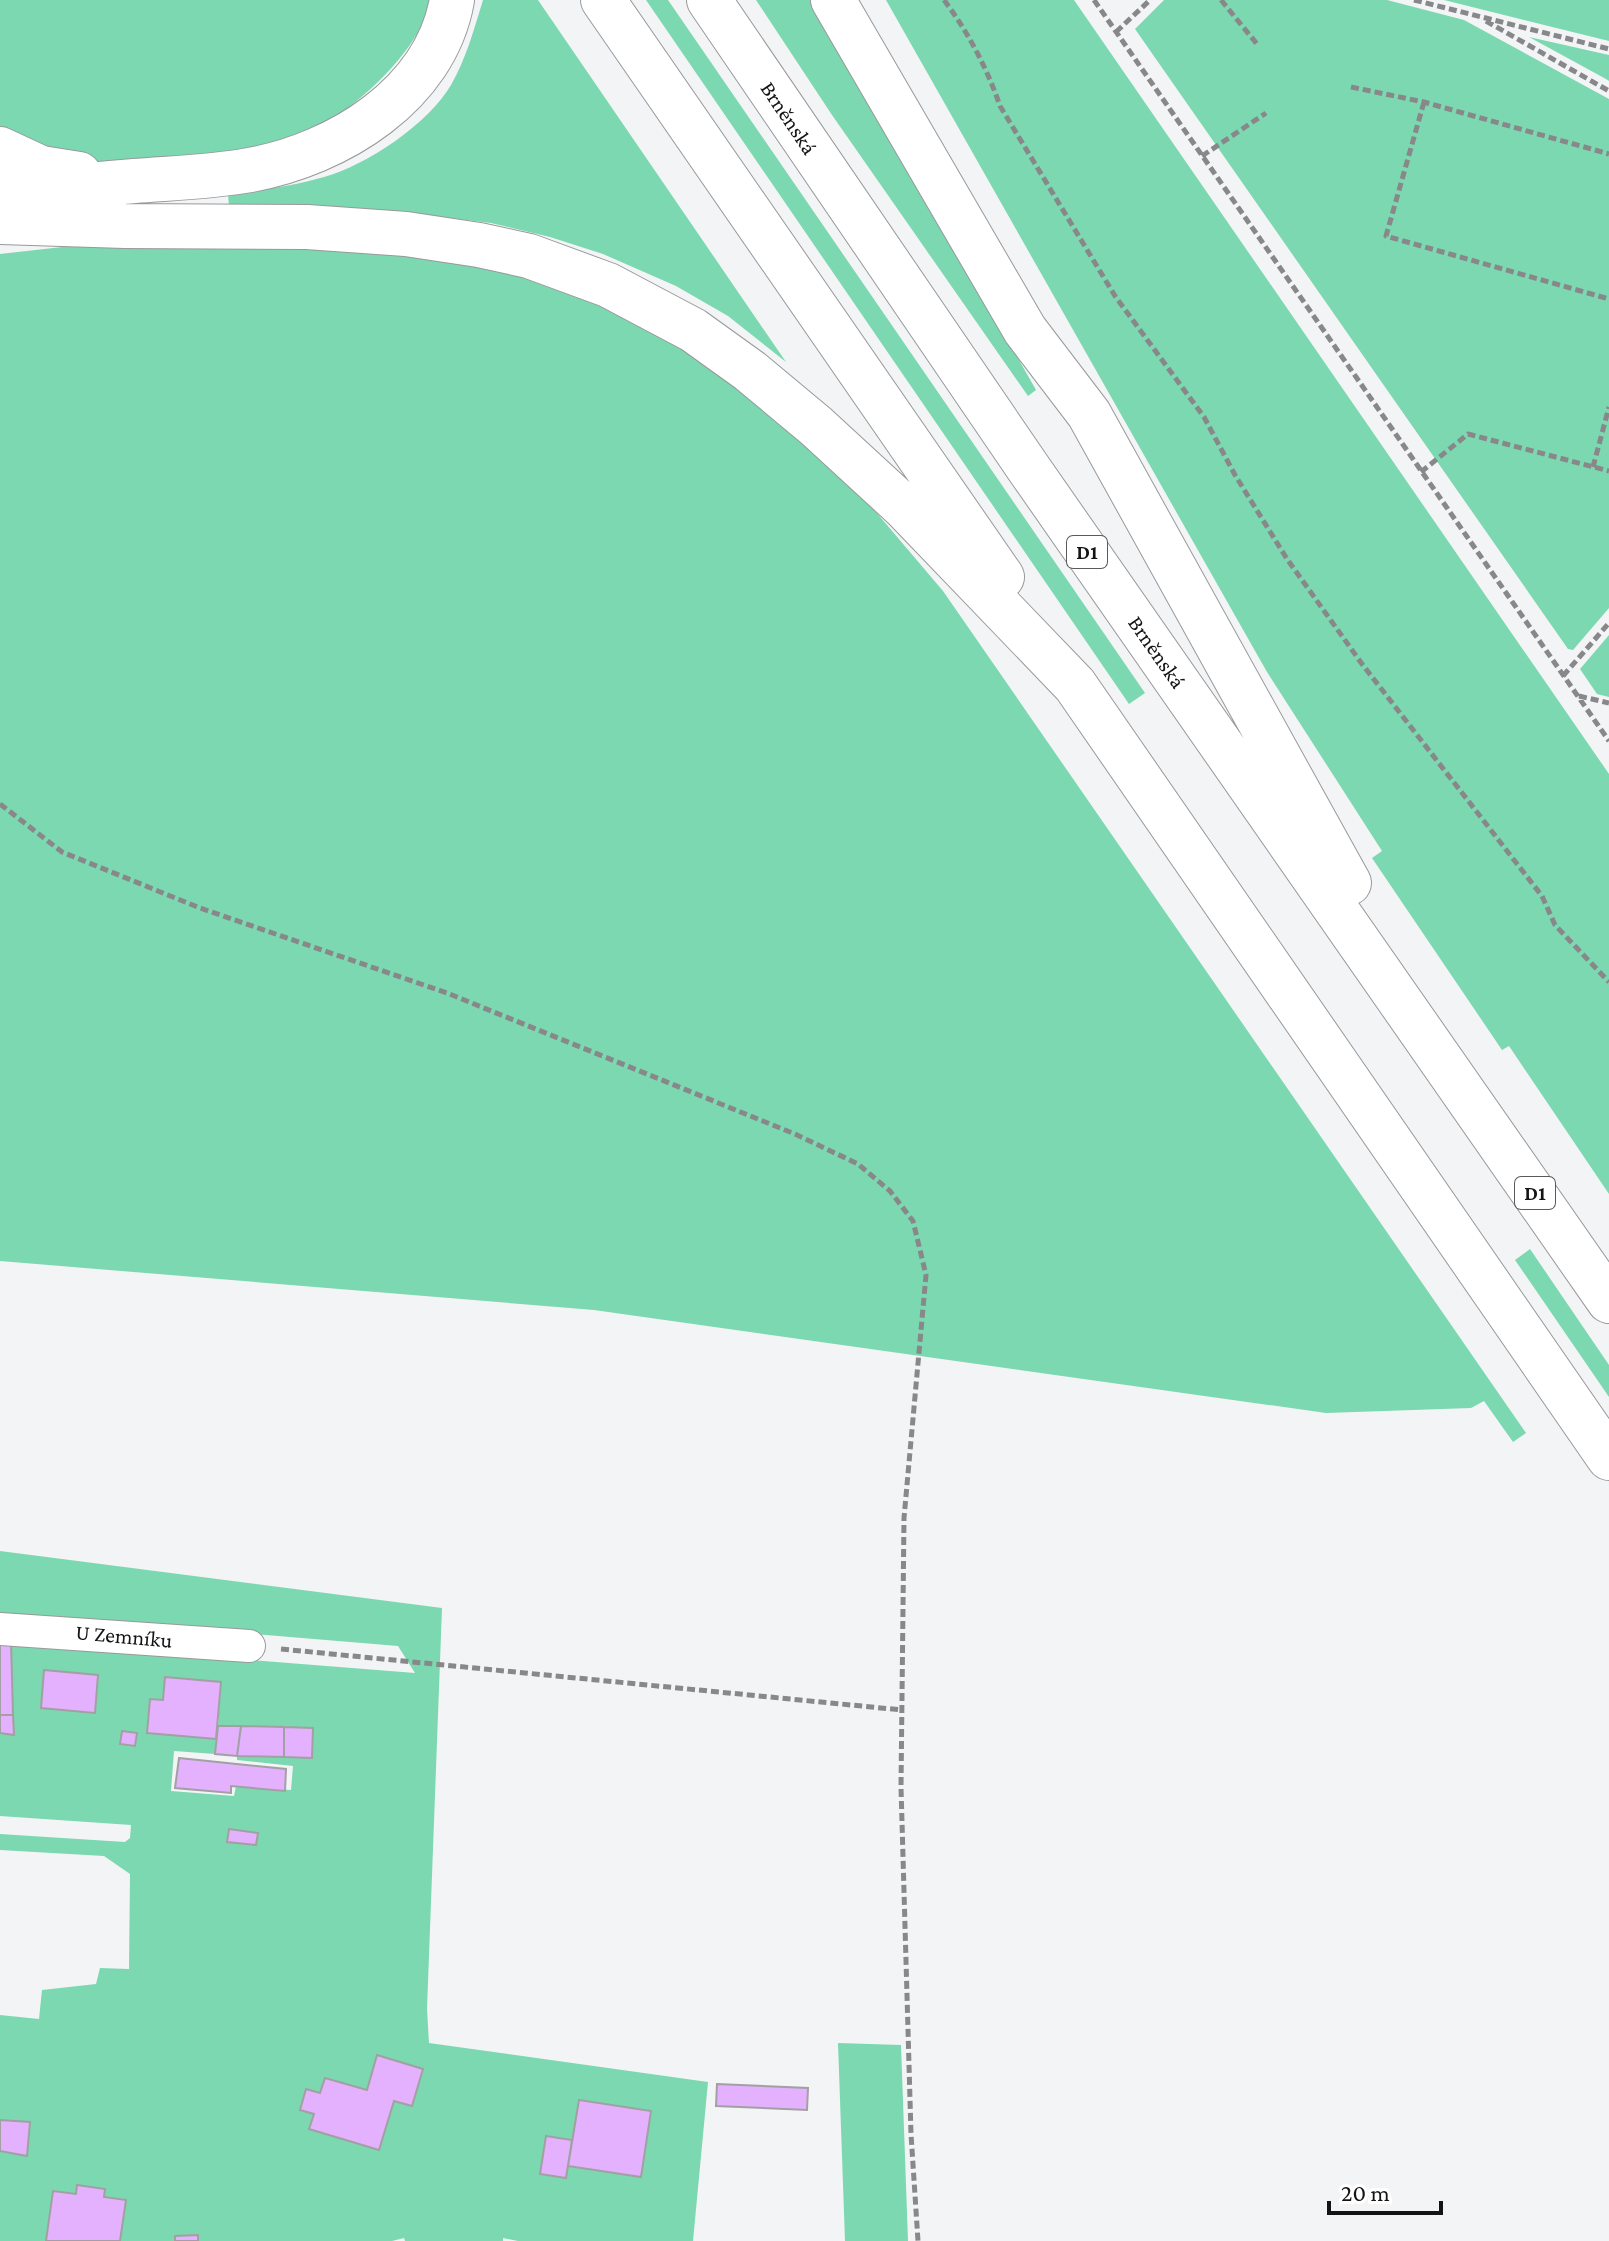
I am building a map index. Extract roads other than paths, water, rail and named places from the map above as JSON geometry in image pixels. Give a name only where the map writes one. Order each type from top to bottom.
[{"type":"highway","points":[[0,191],[227,174],[303,156],[353,132],[413,82],[441,39],[452,0]]},
{"type":"highway","points":[[603,0],[1609,1458]]},
{"type":"highway","name":"Brněnská","points":[[709,0],[1020,456],[1609,1301]]},
{"type":"highway","points":[[833,0],[900,120],[1025,330],[1089,414],[1461,1085]]},
{"type":"highway","points":[[0,149],[41,168],[80,174],[165,179]]},
{"type":"highway","points":[[0,222],[307,227],[431,237],[529,256],[581,274],[636,298],[693,330],[816,426],[904,507],[1075,685]]},
{"type":"highway","points":[[0,239],[125,226]]},
{"type":"street","name":"U Zemníku","points":[[0,1629],[249,1646]]}]
